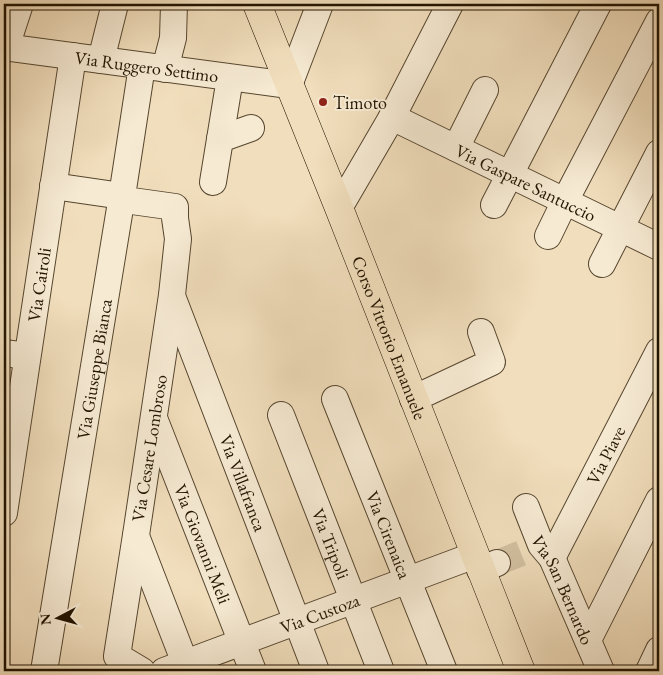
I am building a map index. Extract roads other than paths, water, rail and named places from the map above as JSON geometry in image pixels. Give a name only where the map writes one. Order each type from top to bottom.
[{"type":"main road","name":"Corso Vittorio Emanuele","points":[[257,4],[413,399],[484,563],[521,671]]},
{"type":"street","points":[[5,47],[20,4]]},
{"type":"street","points":[[101,60],[115,4]]},
{"type":"street","name":"Via Giuseppe Bianca","points":[[44,671],[122,196],[153,67],[173,38],[174,4]]},
{"type":"street","points":[[289,85],[320,4]]},
{"type":"street","points":[[338,208],[392,117],[450,4]]},
{"type":"street","points":[[494,205],[598,4]]},
{"type":"street","points":[[548,236],[659,21]]},
{"type":"street","name":"Via Ruggero Settimo","points":[[5,47],[289,85]]},
{"type":"street","name":"Via Cairoli","points":[[4,513],[16,355],[53,186],[73,56]]},
{"type":"street","points":[[213,182],[230,78]]},
{"type":"street","points":[[456,148],[485,90]]},
{"type":"street","name":"Via Gaspare Santuccio","points":[[392,117],[659,247]]},
{"type":"street","points":[[220,139],[250,128]]},
{"type":"street","points":[[602,264],[659,154]]},
{"type":"street","points":[[53,186],[122,196]]},
{"type":"street","name":"Via Cesare Lombroso","points":[[122,196],[132,202],[175,207],[178,239],[172,295],[117,656],[142,671]]},
{"type":"street","name":"Via Villafranca","points":[[172,295],[316,671]]},
{"type":"street","points":[[413,399],[492,362],[481,332]]},
{"type":"street","name":"Via Piave","points":[[541,551],[659,351]]},
{"type":"street","name":"Via Cirenaica","points":[[335,399],[444,671]]},
{"type":"street","name":"Via Tripoli","points":[[282,415],[381,671]]},
{"type":"street","name":"Via Giovanni Meli","points":[[154,417],[253,671]]},
{"type":"street","points":[[588,640],[659,500]]},
{"type":"street","name":"Via San Bernardo","points":[[526,507],[541,551],[588,640],[601,671]]},
{"type":"street","points":[[136,535],[175,667]]},
{"type":"street","name":"Via Custoza","points":[[175,667],[408,580],[484,563]]},
{"type":"street","points":[[649,671],[659,650]]},
{"type":"tunnel","points":[[497,563],[529,550]]},
{"type":"place","name":"Timoto","points":[[323,102]]}]
